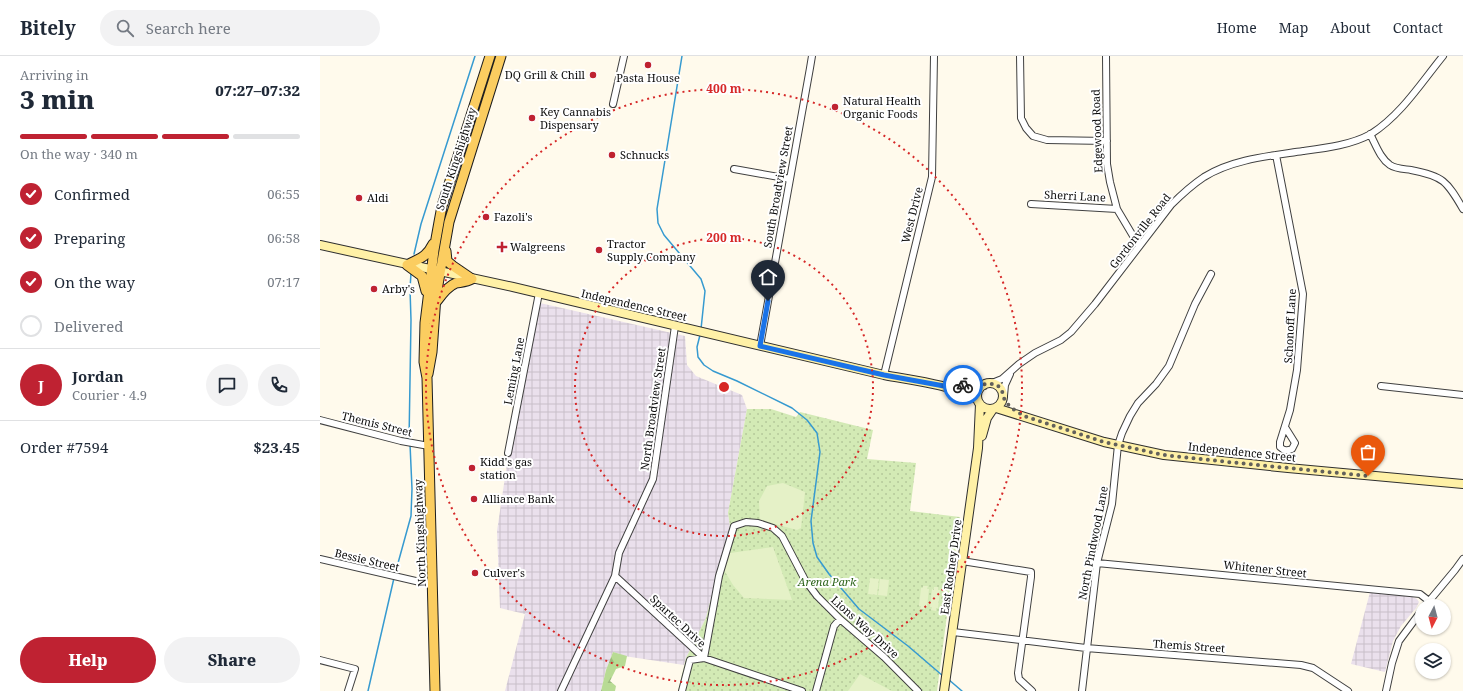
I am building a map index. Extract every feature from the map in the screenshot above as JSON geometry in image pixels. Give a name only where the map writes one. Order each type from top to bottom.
[{"type":"main road","name":"South Kingshighway","points":[[436,270],[441,240],[442,206],[490,56]]},
{"type":"main road","name":"South Kingshighway","points":[[441,240],[449,222],[456,195],[501,56]]},
{"type":"main road","points":[[441,240],[447,260],[460,272],[472,278],[466,282],[451,286],[432,300],[422,276],[407,265],[428,254],[441,240]]},
{"type":"main road","name":"North Kingshighway","points":[[435,691],[427,375],[432,352],[432,300],[436,270]]},
{"type":"street","points":[[613,104],[624,56]]},
{"type":"street","name":"South Broadview Street","points":[[760,346],[812,56]]},
{"type":"street","name":"West Drive","points":[[884,375],[932,177],[934,56]]},
{"type":"street","points":[[1020,56],[1021,118],[1026,128],[1033,136],[1047,140],[1107,141]]},
{"type":"street","name":"Edgewood Road","points":[[1106,56],[1107,164],[1110,182],[1117,209],[1139,246]]},
{"type":"street","name":"Gordonville Road","points":[[988,384],[1002,379],[1030,357],[1061,340],[1071,332],[1095,304],[1171,205],[1204,177],[1234,164],[1276,155],[1327,148],[1344,144],[1370,134],[1389,120],[1404,106],[1443,56]]},
{"type":"street","points":[[1370,134],[1381,156],[1386,162],[1392,166],[1436,176],[1451,188],[1463,209]]},
{"type":"street","name":"Schonoff Lane","points":[[1276,155],[1303,294],[1297,370],[1290,410],[1285,427]]},
{"type":"street","points":[[734,169],[790,179]]},
{"type":"street","name":"Sherri Lane","points":[[1031,204],[1117,209]]},
{"type":"street","name":"Independence Street","points":[[320,245],[539,293],[710,335],[884,375],[944,386],[963,392],[978,401]]},
{"type":"street","name":"North Pindwood Lane","points":[[1082,691],[1097,562],[1112,504],[1118,445],[1130,416],[1138,403],[1156,384],[1169,366],[1195,304],[1211,274]]},
{"type":"street","name":"Leming Lane","points":[[508,453],[539,293]]},
{"type":"street","name":"North Broadview Street","points":[[561,691],[615,576],[619,553],[653,479],[675,326]]},
{"type":"street","points":[[1004,397],[1002,389],[999,386],[988,384],[978,392],[978,401],[987,409],[994,409],[1003,402],[1010,372]]},
{"type":"street","name":"Independence Street","points":[[944,386],[988,384]]},
{"type":"street","points":[[1381,386],[1463,395]]},
{"type":"street","name":"Independence Street","points":[[1004,397],[1011,407],[1024,416]]},
{"type":"street","name":"East Rodney Drive","points":[[944,691],[978,447],[978,401]]},
{"type":"street","name":"Independence Street","points":[[994,409],[1024,416],[1118,445],[1164,455],[1213,461],[1463,484]]},
{"type":"street","name":"East Rodney Drive","points":[[978,447],[987,418],[994,409]]},
{"type":"street","name":"Themis Street","points":[[320,420],[401,441],[429,446]]},
{"type":"street","name":"Lions Way Drive","points":[[704,658],[719,576],[734,526],[746,522],[758,523],[773,528],[782,536],[805,580],[816,596],[884,657],[918,691]]},
{"type":"street","name":"Bessie Street","points":[[320,559],[433,585]]},
{"type":"street","points":[[1430,599],[1463,559]]},
{"type":"street","points":[[962,561],[1031,572],[1018,673],[1019,679],[1032,691]]},
{"type":"street","name":"Whitener Street","points":[[1097,562],[1420,594],[1424,599]]},
{"type":"street","name":"Spartec Drive","points":[[615,576],[704,658],[802,691]]},
{"type":"street","points":[[816,691],[834,626],[840,619]]},
{"type":"street","points":[[1386,691],[1392,663],[1399,641],[1415,619]]},
{"type":"street","name":"Themis Street","points":[[953,632],[1086,648],[1301,665],[1313,668],[1348,691]]},
{"type":"street","points":[[682,691],[690,660],[704,658]]},
{"type":"street","points":[[320,660],[355,669],[348,691]]},
{"type":"shaded area","points":[[540,303],[685,336],[687,365],[696,376],[742,395],[747,409],[728,513],[730,526],[706,618],[684,665],[624,656],[613,652],[606,670],[601,691],[505,691],[525,614],[500,608],[497,531],[508,457]]},
{"type":"shaded area","points":[[1370,592],[1413,597],[1417,599],[1415,599],[1415,609],[1401,626],[1393,641],[1385,672],[1351,664]]},
{"type":"green space","name":"Arena Park","points":[[747,409],[771,409],[796,417],[800,412],[873,430],[867,459],[916,463],[910,511],[960,517],[937,691],[678,691],[686,658],[706,618],[730,526],[728,513]]},
{"type":"green space","points":[[783,483],[805,492],[801,528],[797,530],[760,520],[759,501],[767,486]]},
{"type":"green space","points":[[773,547],[792,600],[744,598],[733,585],[724,570],[730,553]]},
{"type":"green space","points":[[870,578],[879,579],[877,595],[868,594]]},
{"type":"green space","points":[[880,579],[889,580],[887,596],[878,595]]},
{"type":"green space","points":[[923,586],[928,586],[927,589],[929,589],[927,607],[925,607],[925,609],[920,609],[921,588],[923,588]]},
{"type":"green space","points":[[934,587],[938,587],[938,590],[940,590],[938,608],[936,608],[936,611],[931,610],[932,607],[930,607],[932,589],[934,590]]},
{"type":"green space","points":[[613,652],[627,656],[625,666],[616,669],[610,681],[616,686],[615,691],[601,691],[606,670]]},
{"type":"green space","points":[[860,674],[892,691],[848,691]]},
{"type":"waterway","points":[[414,254],[421,224],[475,56]]},
{"type":"waterway","points":[[682,56],[657,209],[658,223],[664,235],[701,279],[705,291],[701,329]]},
{"type":"waterway","points":[[409,441],[411,273]]},
{"type":"waterway","points":[[700,335],[697,347],[698,357],[704,365],[713,371],[792,408],[807,420],[817,433],[820,452],[811,521],[813,543],[817,557],[829,574],[859,609],[908,646],[943,676]]},
{"type":"waterway","points":[[395,574],[411,516],[412,489],[410,444]]},
{"type":"waterway","points":[[368,691],[394,578]]},
{"type":"waterway","points":[[948,679],[962,691]]},
{"type":"way so far","points":[[963,385],[986,383],[995,384],[1002,389],[1005,401],[1024,416],[1104,442],[1164,455],[1368,476]]},
{"type":"place","name":"Pasta House","points":[[648,65]]},
{"type":"place","name":"DQ Grill & Chill","points":[[593,75]]},
{"type":"place","name":"Natural Health Organic Foods","points":[[835,107]]},
{"type":"place","name":"Key Cannabis Dispensary","points":[[532,118]]},
{"type":"place","name":"Schnucks","points":[[612,155]]},
{"type":"place","name":"Aldi","points":[[359,198]]},
{"type":"place","name":"Fazoli's","points":[[486,217]]},
{"type":"place","name":"Walgreens","points":[[502,247]]},
{"type":"place","name":"Tractor Supply Company","points":[[599,250]]},
{"type":"place","name":"Arby's","points":[[374,289]]},
{"type":"place","name":"Kidd's gas station","points":[[472,468]]},
{"type":"place","name":"Alliance Bank","points":[[474,499]]},
{"type":"place","name":"Culver's","points":[[475,573]]},
{"type":"route","points":[[768,301],[760,346],[884,375],[944,386],[963,385]]}]
